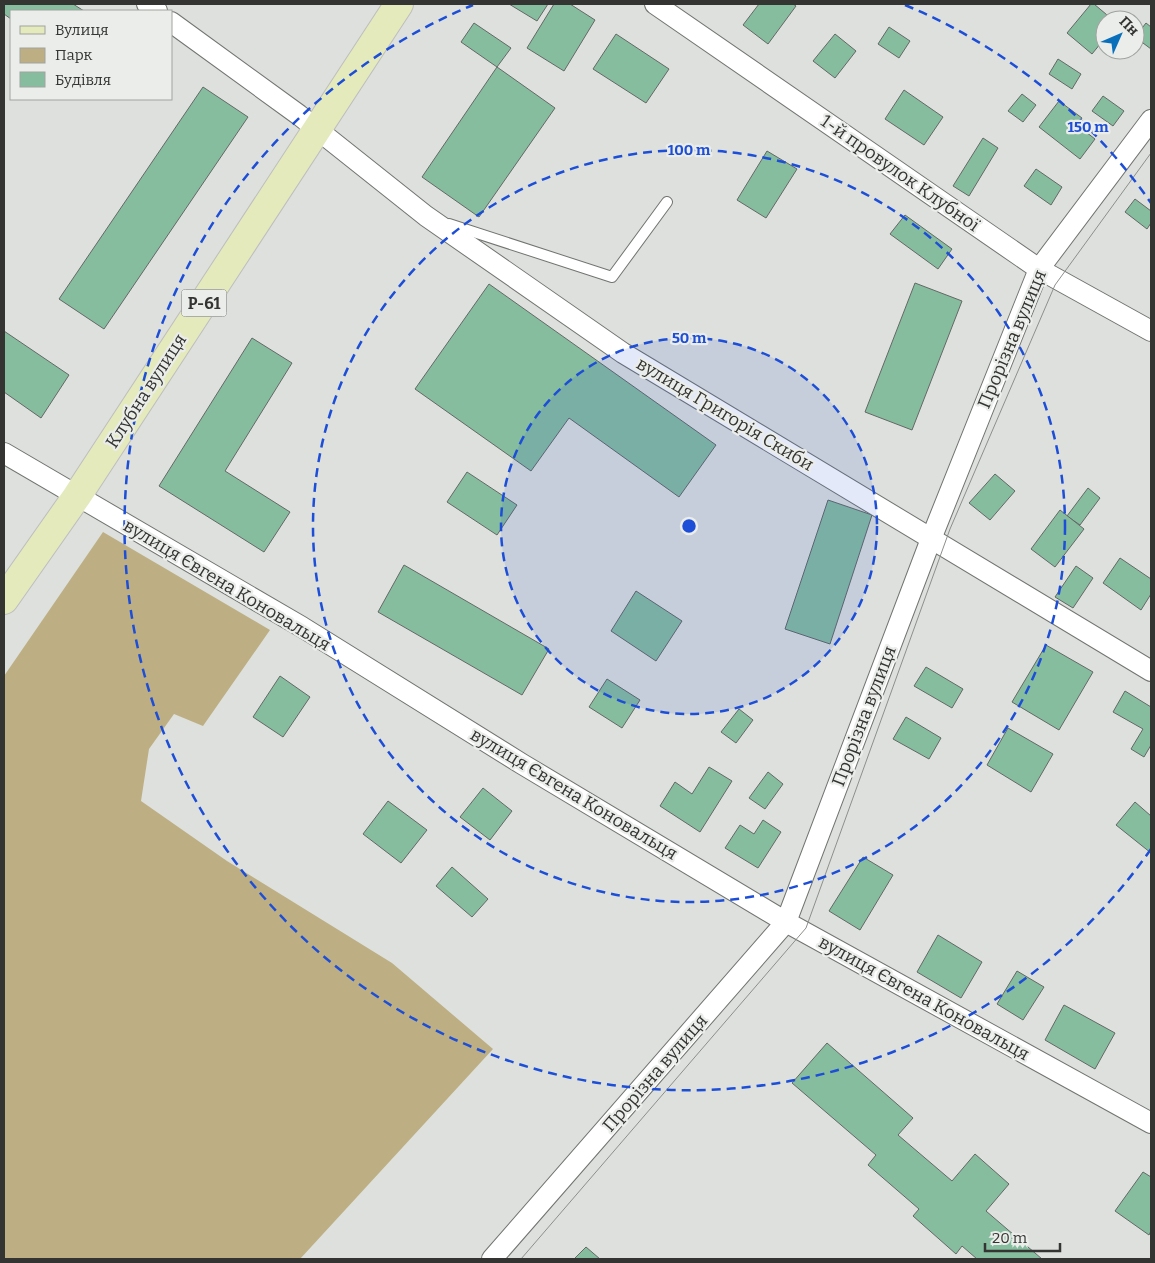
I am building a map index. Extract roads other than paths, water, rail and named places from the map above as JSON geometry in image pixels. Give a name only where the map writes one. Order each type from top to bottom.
[{"type":"main road","name":"Клубна вулиця","points":[[4,600],[77,496],[399,4]]},
{"type":"street","name":"1-й провулок Клубної","points":[[655,4],[1039,269],[1151,331]]},
{"type":"street","name":"вулиця Григорія Скиби","points":[[172,23],[318,130],[426,216],[623,353],[1151,671]]},
{"type":"street","name":"Прорізна вулиця","points":[[492,1259],[786,922],[931,539],[1039,269],[1151,120]]},
{"type":"street","name":"вулиця Євгена Коновальця","points":[[4,453],[302,627],[522,764],[786,922],[1151,1124]]},
{"type":"lane","points":[[426,216],[612,277],[667,202]]},
{"type":"tram line","points":[[521,1259],[806,928],[950,529],[1055,285],[1151,153]]}]
